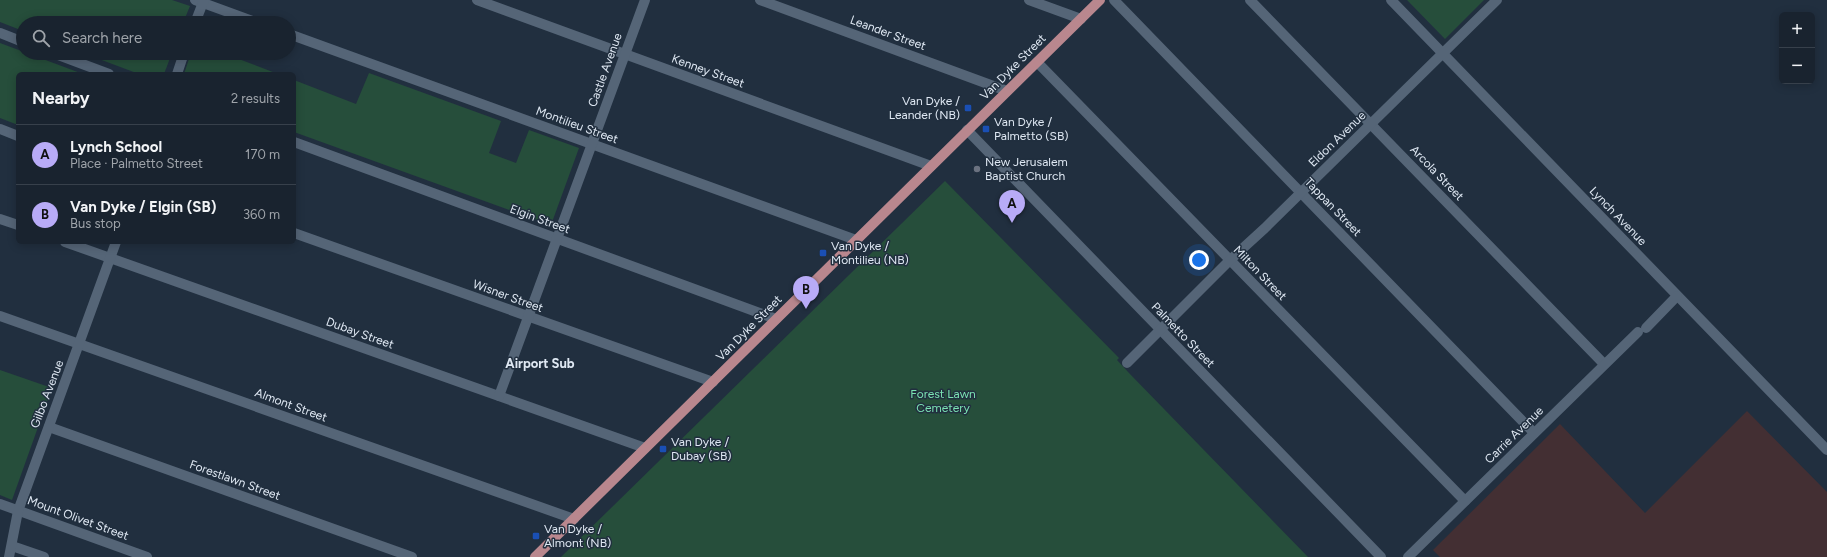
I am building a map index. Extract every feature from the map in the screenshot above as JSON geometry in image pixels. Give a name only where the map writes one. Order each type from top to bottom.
[{"type":"main road","name":"Van Dyke Street","points":[[535,557],[1100,0]]},
{"type":"street","name":"Kenney Street","points":[[477,0],[931,166]]},
{"type":"street","name":"Castle Avenue","points":[[499,396],[645,0]]},
{"type":"street","name":"Leander Street","points":[[760,0],[1008,91]]},
{"type":"street","points":[[1029,0],[1081,19]]},
{"type":"street","name":"Tappan Street","points":[[1114,0],[1534,433]]},
{"type":"street","name":"Arcola Street","points":[[1250,0],[1604,364]]},
{"type":"street","name":"Lynch Avenue","points":[[1391,0],[1827,450]]},
{"type":"street","name":"Eldon Avenue","points":[[1127,363],[1230,260],[1497,0]]},
{"type":"street","points":[[197,16],[201,1],[240,16]]},
{"type":"street","points":[[0,33],[16,39]]},
{"type":"street","name":"Montilieu Street","points":[[296,37],[856,240]]},
{"type":"street","points":[[72,60],[104,72]]},
{"type":"street","points":[[178,72],[182,60]]},
{"type":"street","name":"Milton Street","points":[[1037,62],[1465,501]]},
{"type":"street","points":[[0,129],[16,135]]},
{"type":"street","name":"Palmetto Street","points":[[967,130],[1381,557]]},
{"type":"street","name":"Elgin Street","points":[[296,143],[776,319]]},
{"type":"street","points":[[0,219],[16,224]]},
{"type":"street","name":"Wisner Street","points":[[296,235],[713,382]]},
{"type":"street","name":"Dubay Street","points":[[72,244],[646,448]]},
{"type":"street","name":"Gilbo Avenue","points":[[10,557],[18,511],[115,244]]},
{"type":"street","name":"Carrie Avenue","points":[[1408,557],[1604,364],[1677,296]]},
{"type":"street","name":"Almont Street","points":[[0,316],[574,519]]},
{"type":"street","name":"Forestlawn Street","points":[[49,427],[412,557]]},
{"type":"street","name":"Mount Olivet Street","points":[[0,504],[147,557]]},
{"type":"street","points":[[12,546],[44,557]]},
{"type":"shaded area","points":[[1747,411],[1827,492],[1827,557],[1440,557],[1433,550],[1560,424],[1645,513]]},
{"type":"green space","points":[[0,0],[172,0],[190,6],[186,16],[16,16],[16,28],[0,22]]},
{"type":"green space","points":[[1407,0],[1484,0],[1445,39]]},
{"type":"green space","points":[[0,43],[16,49],[16,60],[46,60],[78,72],[16,72],[16,124],[0,118]]},
{"type":"green space","points":[[102,60],[169,60],[165,72],[134,72]]},
{"type":"green space","points":[[189,60],[241,60],[273,72],[185,72]]},
{"type":"green space","points":[[369,73],[501,121],[489,153],[516,163],[529,130],[579,148],[551,225],[296,133],[296,81],[356,104]]},
{"type":"green space","name":"Forest Lawn Cemetery","points":[[945,181],[1119,358],[1117,360],[1129,373],[1308,557],[561,557]]},
{"type":"green space","points":[[0,370],[52,388],[12,500],[0,495]]},
{"type":"place","name":"Van Dyke / Leander (NB)","points":[[968,108]]},
{"type":"place","name":"Van Dyke / Palmetto (SB)","points":[[986,129]]},
{"type":"place","name":"New Jerusalem Baptist Church","points":[[977,169]]},
{"type":"place","name":"Lynch School","points":[[1012,223]]},
{"type":"place","name":"Van Dyke / Montilieu (NB)","points":[[823,253]]},
{"type":"place","name":"Van Dyke / Elgin (SB)","points":[[806,309]]},
{"type":"place","name":"Van Dyke / Dubay (SB)","points":[[663,449]]},
{"type":"place","name":"Van Dyke / Almont (NB)","points":[[536,536]]},
{"type":"district","name":"Airport Sub","points":[[540,363]]}]
